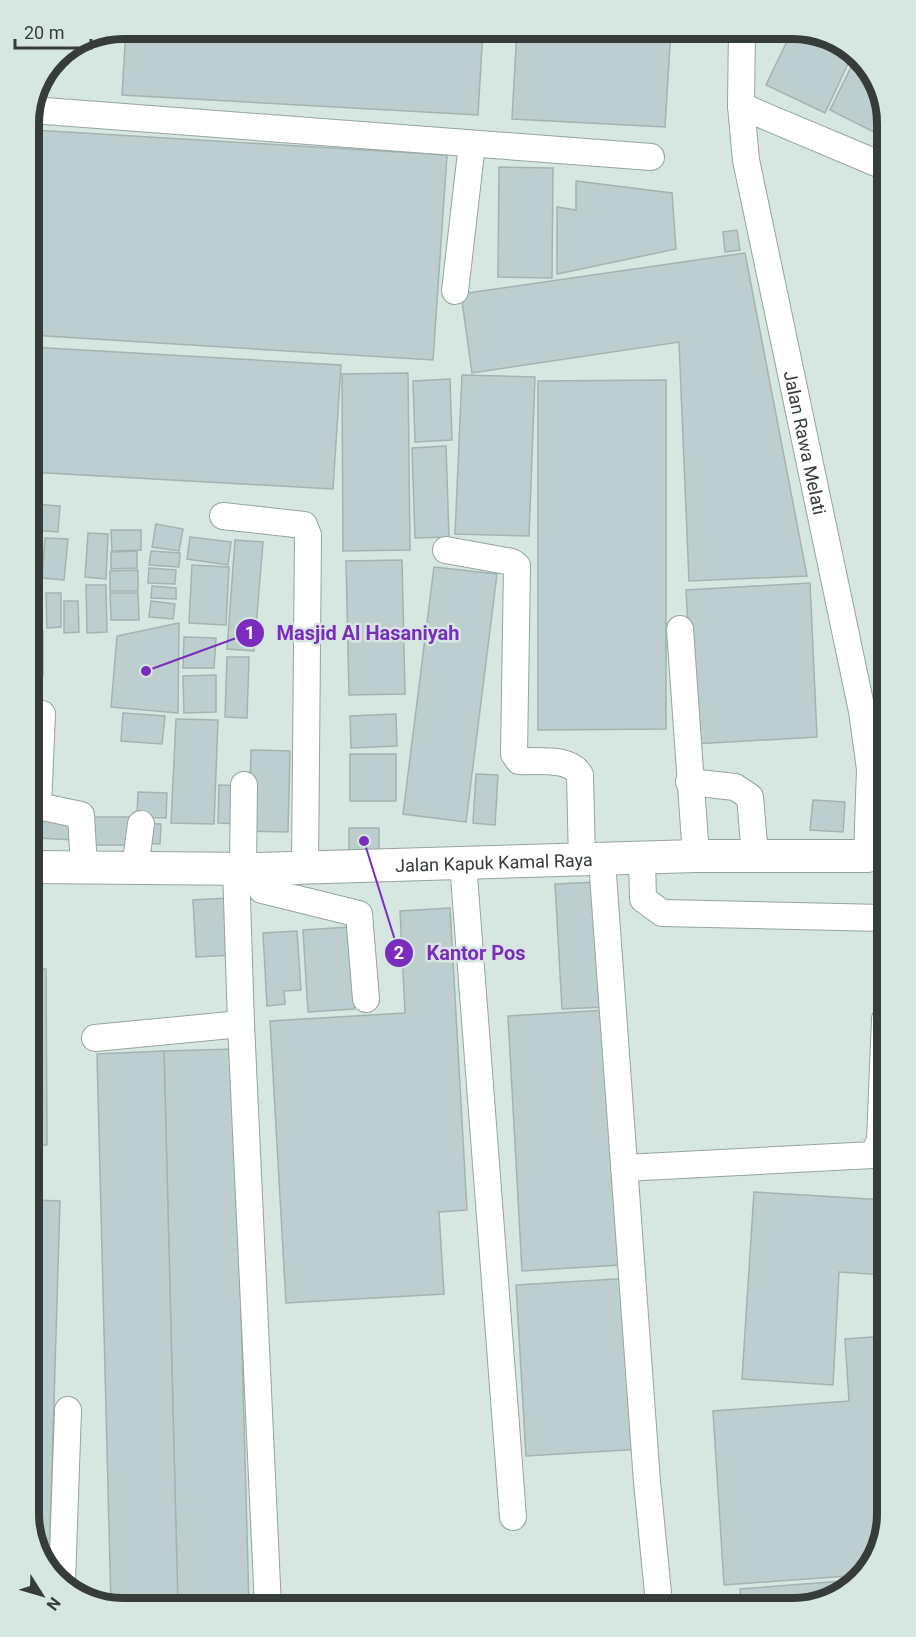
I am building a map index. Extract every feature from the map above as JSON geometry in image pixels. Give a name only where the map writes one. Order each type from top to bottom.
[{"type":"main road","name":"Jalan Kapuk Kamal Raya","points":[[39,867],[246,869],[592,861],[696,856],[875,855]]},
{"type":"street","name":"Jalan Rawa Melati","points":[[742,39],[741,106],[746,160],[862,711],[870,769],[875,855]]},
{"type":"street","points":[[741,106],[877,163]]},
{"type":"street","points":[[40,111],[651,157]]},
{"type":"street","points":[[455,291],[472,144]]},
{"type":"street","points":[[223,516],[304,525],[308,535],[305,868]]},
{"type":"street","points":[[446,550],[512,562],[517,566],[514,754],[519,761],[569,764],[580,775],[582,817],[592,861],[624,1168],[647,1482],[659,1598]]},
{"type":"street","points":[[680,629],[696,856]]},
{"type":"street","points":[[39,783],[42,714]]},
{"type":"street","points":[[689,782],[735,787],[750,797],[755,856]]},
{"type":"street","points":[[244,785],[246,869],[241,1024],[268,1598]]},
{"type":"street","points":[[39,806],[81,815],[84,867]]},
{"type":"street","points":[[135,868],[141,824]]},
{"type":"street","points":[[642,859],[643,899],[662,914],[877,918]]},
{"type":"street","points":[[463,863],[513,1517]]},
{"type":"street","points":[[246,869],[262,890],[359,914],[366,999]]},
{"type":"street","points":[[95,1038],[241,1024]]},
{"type":"street","points":[[624,1168],[873,1155],[877,1146]]},
{"type":"street","points":[[63,1565],[68,1410]]},
{"type":"building","points":[[125,39],[482,39],[478,115],[122,95]]},
{"type":"building","points":[[516,39],[670,39],[665,127],[512,119]]},
{"type":"building","points":[[788,39],[820,43],[840,53],[849,61],[825,113],[766,85]]},
{"type":"building","points":[[852,64],[863,76],[874,101],[877,134],[830,110]]},
{"type":"building","points":[[39,130],[447,155],[433,360],[39,336]]},
{"type":"building","points":[[499,167],[553,168],[552,278],[498,277]]},
{"type":"building","points":[[576,181],[672,193],[676,249],[557,274],[557,207],[576,210]]},
{"type":"building","points":[[737,230],[740,250],[725,252],[723,232]]},
{"type":"building","points":[[745,253],[807,576],[689,581],[679,342],[472,373],[461,294]]},
{"type":"building","points":[[39,348],[341,365],[333,489],[39,473]]},
{"type":"building","points":[[408,373],[410,550],[343,551],[342,374]]},
{"type":"building","points":[[462,375],[535,377],[529,536],[455,534]]},
{"type":"building","points":[[450,379],[452,440],[415,442],[413,381]]},
{"type":"building","points":[[666,380],[666,729],[538,730],[538,381]]},
{"type":"building","points":[[446,446],[449,537],[415,538],[412,448]]},
{"type":"building","points":[[39,505],[60,506],[58,532],[39,531]]},
{"type":"building","points":[[156,524],[183,529],[179,551],[152,547]]},
{"type":"building","points":[[111,530],[141,530],[141,550],[112,551]]},
{"type":"building","points":[[88,533],[108,534],[106,579],[85,577]]},
{"type":"building","points":[[39,537],[42,537],[39,572]]},
{"type":"building","points":[[190,537],[231,542],[228,565],[187,559]]},
{"type":"building","points":[[45,538],[68,539],[64,580],[42,578]]},
{"type":"building","points":[[235,540],[263,542],[254,651],[227,649]]},
{"type":"building","points":[[137,551],[137,568],[111,569],[111,552]]},
{"type":"building","points":[[151,551],[180,553],[179,567],[149,565]]},
{"type":"building","points":[[402,560],[405,694],[349,695],[346,561]]},
{"type":"building","points":[[192,565],[229,567],[226,625],[189,623]]},
{"type":"building","points":[[434,567],[497,574],[466,822],[403,814]]},
{"type":"building","points":[[149,568],[176,570],[175,584],[148,583]]},
{"type":"building","points":[[138,570],[138,591],[110,591],[110,571]]},
{"type":"building","points":[[810,583],[817,737],[694,744],[686,590]]},
{"type":"building","points":[[86,585],[106,585],[107,632],[87,633]]},
{"type":"building","points":[[152,586],[176,588],[176,599],[151,598]]},
{"type":"building","points":[[46,593],[61,593],[61,627],[47,628]]},
{"type":"building","points":[[110,593],[138,593],[139,620],[111,620]]},
{"type":"building","points":[[39,595],[41,595],[40,628]]},
{"type":"building","points":[[64,601],[78,601],[79,632],[64,633]]},
{"type":"building","points":[[151,601],[175,604],[173,619],[149,617]]},
{"type":"building","points":[[179,623],[178,713],[111,707],[117,636]]},
{"type":"building","points":[[39,631],[43,631],[43,675],[39,675]]},
{"type":"building","points":[[184,637],[216,638],[214,668],[183,668]]},
{"type":"building","points":[[227,657],[249,657],[247,718],[225,717]]},
{"type":"building","points":[[216,675],[216,712],[184,713],[183,676]]},
{"type":"building","points":[[123,713],[165,716],[162,744],[121,741]]},
{"type":"building","points":[[396,714],[397,746],[351,748],[350,716]]},
{"type":"building","points":[[176,719],[218,720],[214,824],[171,823]]},
{"type":"building","points":[[251,750],[290,751],[288,832],[249,831]]},
{"type":"building","points":[[350,754],[396,754],[396,801],[350,801]]},
{"type":"building","points":[[476,774],[498,775],[495,825],[473,823]]},
{"type":"building","points":[[219,785],[243,786],[242,824],[218,823]]},
{"type":"building","points":[[138,792],[167,793],[166,818],[137,817]]},
{"type":"building","points":[[813,800],[845,802],[843,832],[810,830]]},
{"type":"building","points":[[40,815],[76,817],[75,840],[39,838]]},
{"type":"building","points":[[90,817],[130,817],[129,845],[90,845]]},
{"type":"building","points":[[141,823],[161,824],[160,844],[140,843]]},
{"type":"building","points":[[349,828],[379,828],[379,854],[349,854]]},
{"type":"building","points":[[598,882],[605,1007],[562,1009],[555,884]]},
{"type":"building","points":[[229,898],[233,955],[196,957],[193,900]]},
{"type":"building","points":[[450,908],[467,1210],[439,1212],[444,1294],[286,1303],[270,1021],[405,1013],[400,911]]},
{"type":"building","points":[[350,927],[354,1009],[308,1012],[303,930]]},
{"type":"building","points":[[297,931],[301,990],[284,991],[285,1004],[267,1006],[263,933]]},
{"type":"building","points":[[39,969],[46,969],[47,1145],[39,1145]]},
{"type":"building","points":[[606,1010],[620,1265],[522,1271],[508,1016]]},
{"type":"building","points":[[234,1049],[249,1598],[178,1598],[164,1051]]},
{"type":"building","points":[[164,1051],[178,1598],[111,1597],[97,1054]]},
{"type":"building","points":[[754,1192],[877,1199],[877,1274],[839,1272],[833,1385],[742,1379]]},
{"type":"building","points":[[39,1200],[60,1201],[49,1554],[43,1541],[39,1514]]},
{"type":"building","points":[[633,1278],[642,1449],[526,1456],[516,1285]]},
{"type":"building","points":[[877,1337],[877,1514],[871,1546],[866,1556],[849,1576],[724,1585],[713,1411],[849,1401],[845,1339]]},
{"type":"building","points":[[843,1581],[815,1595],[793,1598],[741,1598],[740,1589]]},
{"type":"place","name":"Masjid Al Hasaniyah","points":[[146,671]]},
{"type":"place","name":"Kantor Pos","points":[[364,841]]}]
